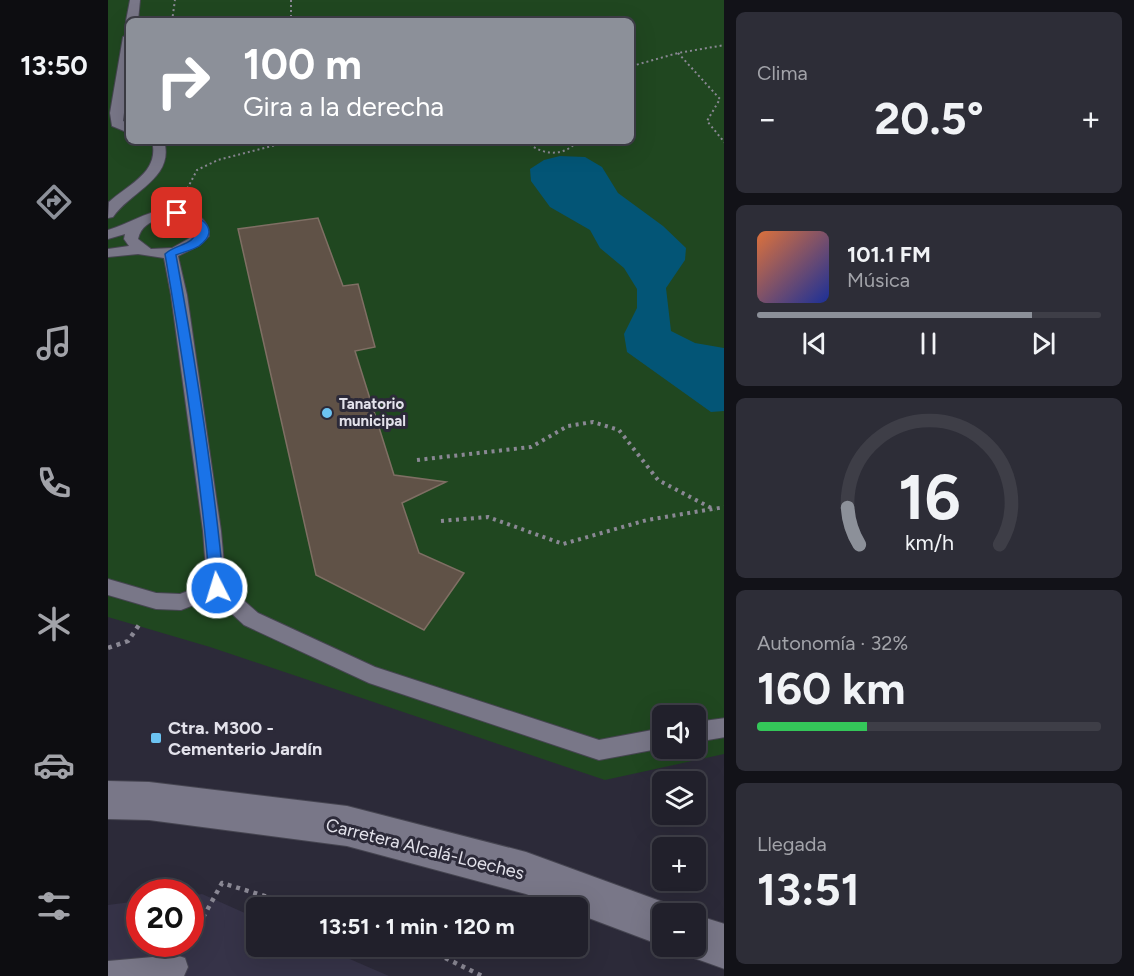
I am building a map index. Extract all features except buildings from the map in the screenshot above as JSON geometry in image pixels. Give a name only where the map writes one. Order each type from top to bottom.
[{"type":"main road","name":"Carretera Alcalá-Loeches","points":[[108,800],[149,801],[347,826],[526,873],[652,920]]},
{"type":"main road","points":[[706,941],[724,947]]},
{"type":"lane","points":[[132,18],[135,0]]},
{"type":"lane","points":[[126,55],[116,113],[117,123],[126,128]]},
{"type":"lane","points":[[108,214],[113,204],[154,174],[161,162],[158,144]]},
{"type":"lane","points":[[109,231],[134,227],[152,216],[177,213],[198,220],[203,228],[202,236],[184,250],[170,254],[148,253],[139,249],[131,239],[134,227]]},
{"type":"lane","points":[[108,253],[139,249]]},
{"type":"lane","points":[[170,254],[181,307],[212,531],[217,588],[251,619],[369,674],[599,750],[652,740]]},
{"type":"lane","points":[[108,587],[156,601],[181,602],[217,588]]},
{"type":"lane","points":[[706,730],[724,727]]},
{"type":"lane","points":[[108,974],[176,967]]},
{"type":"path","points":[[172,18],[175,0]]},
{"type":"path","points":[[291,0],[291,18]]},
{"type":"path","points":[[634,65],[678,53],[724,45]]},
{"type":"path","points":[[678,53],[720,99],[707,121],[724,143]]},
{"type":"path","points":[[265,148],[267,144]]},
{"type":"path","points":[[177,213],[197,170],[218,160],[280,144]]},
{"type":"path","points":[[529,144],[534,148],[551,152],[568,150],[574,144]]},
{"type":"path","points":[[417,460],[531,447],[567,426],[593,422],[619,430],[658,480],[714,510]]},
{"type":"path","points":[[441,521],[488,517],[564,544],[647,520],[724,507]]},
{"type":"path","points":[[108,648],[128,641],[156,601]]},
{"type":"path","points":[[204,916],[222,883],[268,897]]},
{"type":"path","points":[[443,957],[482,976]]},
{"type":"shaded area","points":[[204,895],[246,914],[246,957],[345,957],[389,976],[108,976],[108,905],[126,903],[126,957],[204,957]]},
{"type":"green space","points":[[108,0],[724,0],[724,754],[706,758],[706,705],[652,705],[652,759],[701,759],[605,780],[210,647],[108,617]]},
{"type":"water","points":[[560,156],[585,157],[602,167],[618,193],[663,226],[686,248],[685,260],[666,288],[671,331],[695,343],[724,348],[724,411],[711,412],[627,352],[624,334],[637,308],[637,289],[624,268],[600,248],[590,230],[550,207],[531,181],[530,169],[544,160]]},
{"type":"place","name":"Tanatorio municipal","points":[[327,413]]},
{"type":"place","name":"Ctra. M300 - Cementerio Jardín","points":[[156,738]]},
{"type":"route","points":[[177,213],[190,215],[198,220],[203,228],[202,236],[195,244],[170,254],[186,342],[212,531],[217,588]]}]
